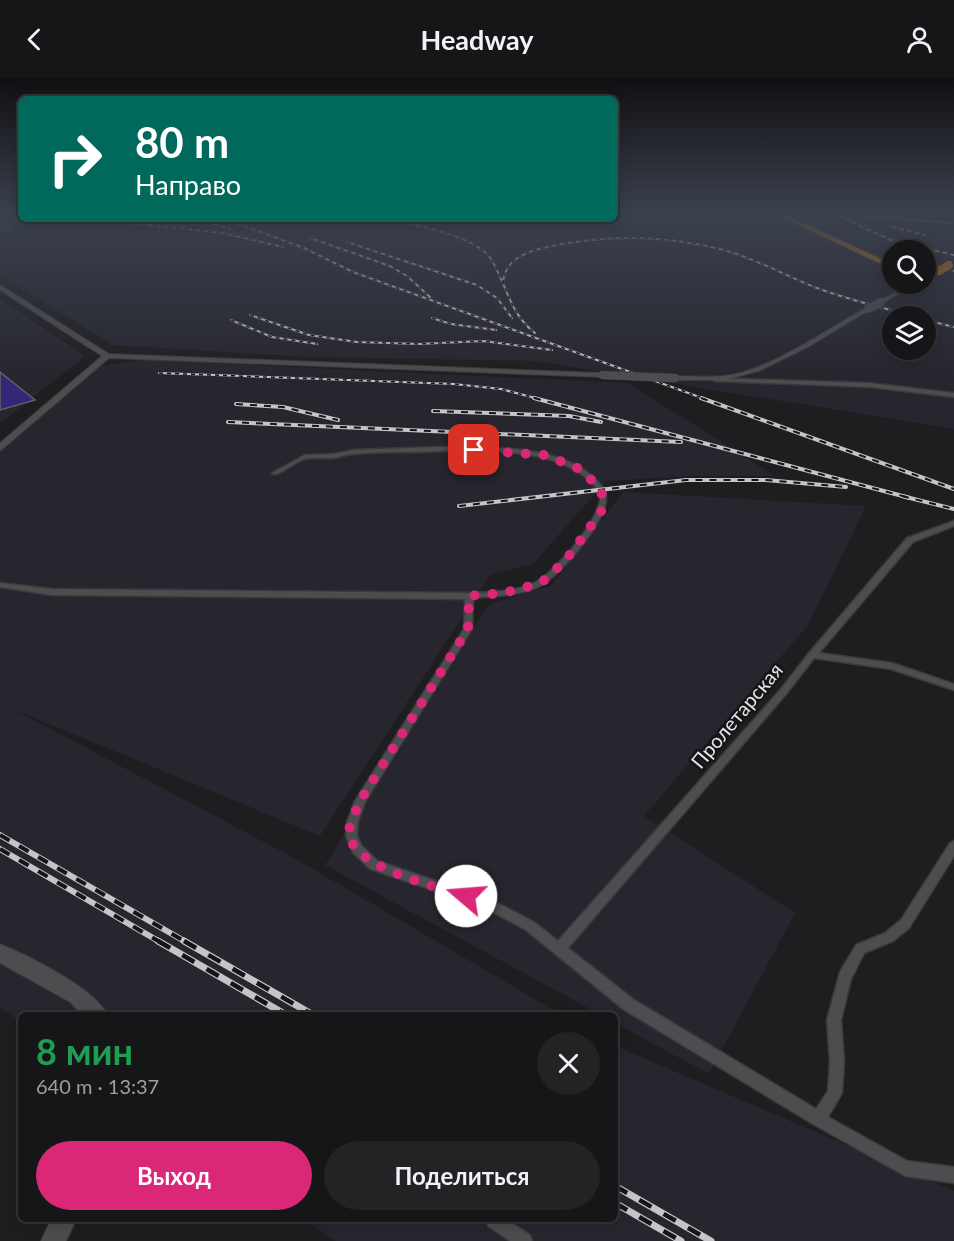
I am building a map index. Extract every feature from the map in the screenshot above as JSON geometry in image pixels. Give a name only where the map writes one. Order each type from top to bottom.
[{"type":"main road","points":[[0,287],[107,356],[703,379],[731,377],[756,369],[895,294]]},
{"type":"main road","points":[[0,448],[107,356]]},
{"type":"main road","points":[[0,953],[77,995],[94,1012]]},
{"type":"main road","points":[[53,1241],[63,1222]]},
{"type":"street","points":[[703,379],[869,385],[954,395]]},
{"type":"street","points":[[0,585],[51,591],[469,596],[504,593],[541,583],[565,561],[601,512],[603,496],[595,483],[576,467],[544,455],[496,450],[353,452],[334,456],[305,457],[275,473]]},
{"type":"street","name":"Пролетарская","points":[[559,949],[784,691],[910,540],[954,523]]},
{"type":"street","points":[[469,596],[468,629],[360,801],[349,831],[361,854],[374,865],[488,904],[530,926],[628,1004],[818,1119],[905,1168],[954,1175]]},
{"type":"street","points":[[812,655],[892,666],[954,687]]},
{"type":"street","points":[[818,1119],[835,1093],[837,1062],[834,1020],[845,977],[860,949],[888,937],[905,924],[954,846]]},
{"type":"street","points":[[497,1222],[524,1241]]},
{"type":"shaded area","points":[[0,268],[882,268],[882,294],[936,294],[936,268],[954,268],[954,429],[535,361],[308,357],[113,345],[0,275]]},
{"type":"shaded area","points":[[0,299],[85,356],[0,424]]},
{"type":"shaded area","points":[[145,360],[628,383],[775,476],[691,476],[606,481],[533,564],[490,575],[320,836],[13,709],[296,859],[557,1012],[18,1012],[18,1020],[0,1008],[0,452],[98,366]]},
{"type":"shaded area","points":[[623,492],[866,506],[808,625],[644,816],[795,913],[709,1074],[618,1025],[618,1012],[595,1012],[325,865],[489,604],[551,586]]},
{"type":"shaded area","points":[[618,1047],[954,1191],[954,1241],[336,1241],[308,1222],[618,1222]]},
{"type":"building","points":[[0,372],[35,400],[0,410]]},
{"type":"railway","points":[[345,268],[705,399]]},
{"type":"railway","points":[[394,268],[407,276],[430,297]]},
{"type":"railway","points":[[426,268],[477,285],[497,298],[512,318]]},
{"type":"railway","points":[[496,268],[519,317],[535,333]]},
{"type":"railway","points":[[503,284],[507,268]]},
{"type":"railway","points":[[771,268],[829,292],[882,308]]},
{"type":"railway","points":[[944,268],[954,271]]},
{"type":"railway","points":[[250,315],[309,335],[357,342],[419,344],[483,341],[552,350]]},
{"type":"railway","points":[[432,318],[451,324],[496,330]]},
{"type":"railway","points":[[231,320],[272,337],[317,344]]},
{"type":"railway","points":[[936,322],[954,327]]},
{"type":"railway","points":[[159,373],[454,384],[501,389],[539,399]]},
{"type":"railway","points":[[534,398],[910,498]]},
{"type":"railway","points":[[701,398],[954,489]]},
{"type":"railway","points":[[236,404],[283,407],[338,420]]},
{"type":"railway","points":[[433,411],[569,416],[601,422]]},
{"type":"railway","points":[[228,422],[681,442]]},
{"type":"railway","points":[[459,506],[686,480],[766,480],[846,487]]},
{"type":"railway","points":[[902,496],[910,498]]},
{"type":"railway","points":[[910,498],[954,509]]},
{"type":"railway","points":[[0,835],[186,942]]},
{"type":"railway","points":[[0,849],[160,942]]},
{"type":"railway","points":[[158,941],[281,1012]]},
{"type":"railway","points":[[184,941],[308,1012]]},
{"type":"railway","points":[[618,1188],[711,1241]]},
{"type":"railway","points":[[618,1205],[681,1241]]},
{"type":"route","points":[[466,896],[374,865],[361,854],[349,831],[360,801],[468,629],[469,596],[504,593],[541,583],[565,561],[601,512],[603,496],[595,483],[576,467],[544,455],[474,450]]}]
